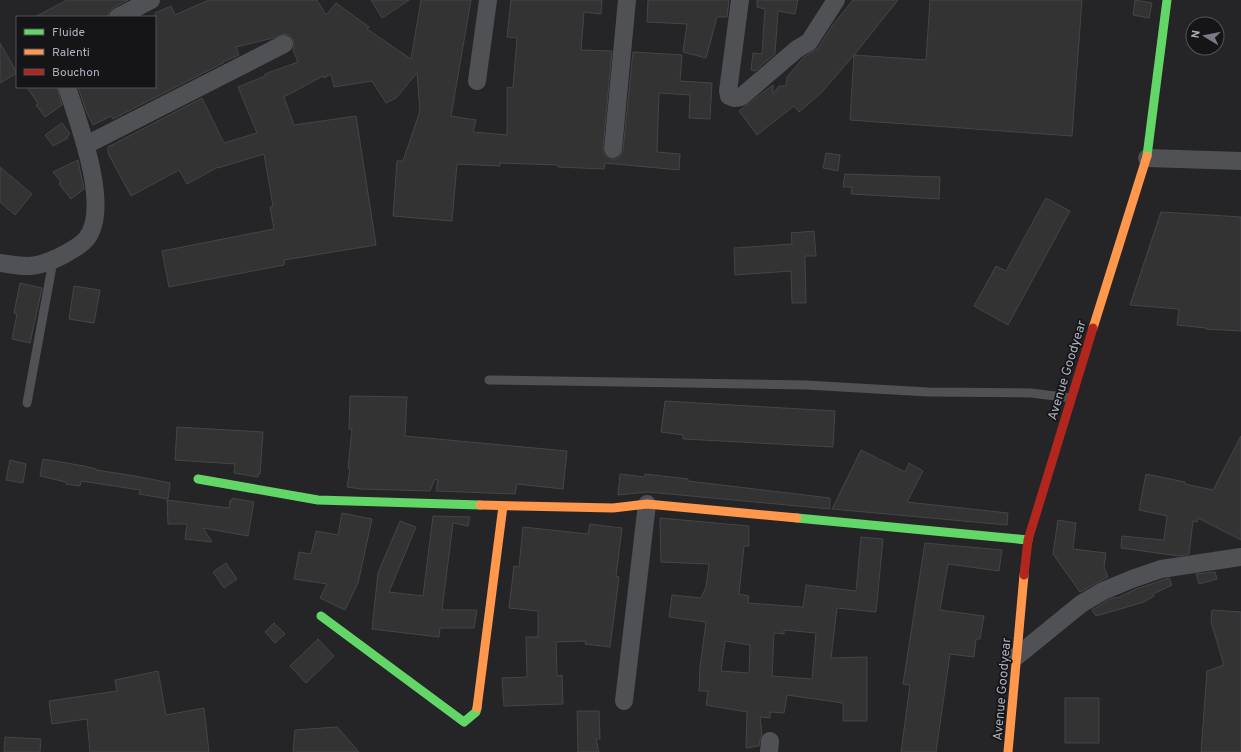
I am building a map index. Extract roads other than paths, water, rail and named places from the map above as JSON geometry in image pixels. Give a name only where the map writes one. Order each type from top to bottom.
[{"type":"street","points":[[120,16],[151,0]]},
{"type":"street","points":[[477,81],[488,0]]},
{"type":"street","points":[[614,149],[627,0]]},
{"type":"street","points":[[740,0],[728,91],[729,96],[734,98],[741,97],[797,49],[808,42],[836,0]]},
{"type":"street","name":"Avenue Goodyear","points":[[1008,752],[1021,598],[1028,540],[1147,158],[1167,0]]},
{"type":"street","points":[[86,145],[284,44]]},
{"type":"street","points":[[0,263],[28,266],[53,261],[73,250],[87,239],[92,229],[95,215],[95,197],[92,177],[86,145],[67,88]]},
{"type":"street","points":[[1147,158],[1241,161]]},
{"type":"street","points":[[198,479],[318,500],[613,508],[647,504],[1028,540]]},
{"type":"street","points":[[624,701],[647,504]]},
{"type":"street","points":[[321,616],[464,722],[476,712],[502,506]]},
{"type":"street","points":[[1017,656],[1081,604],[1103,591],[1161,569],[1241,557]]},
{"type":"lane","points":[[27,403],[53,261]]},
{"type":"lane","points":[[489,380],[806,386],[928,392],[1031,393],[1071,398]]}]
